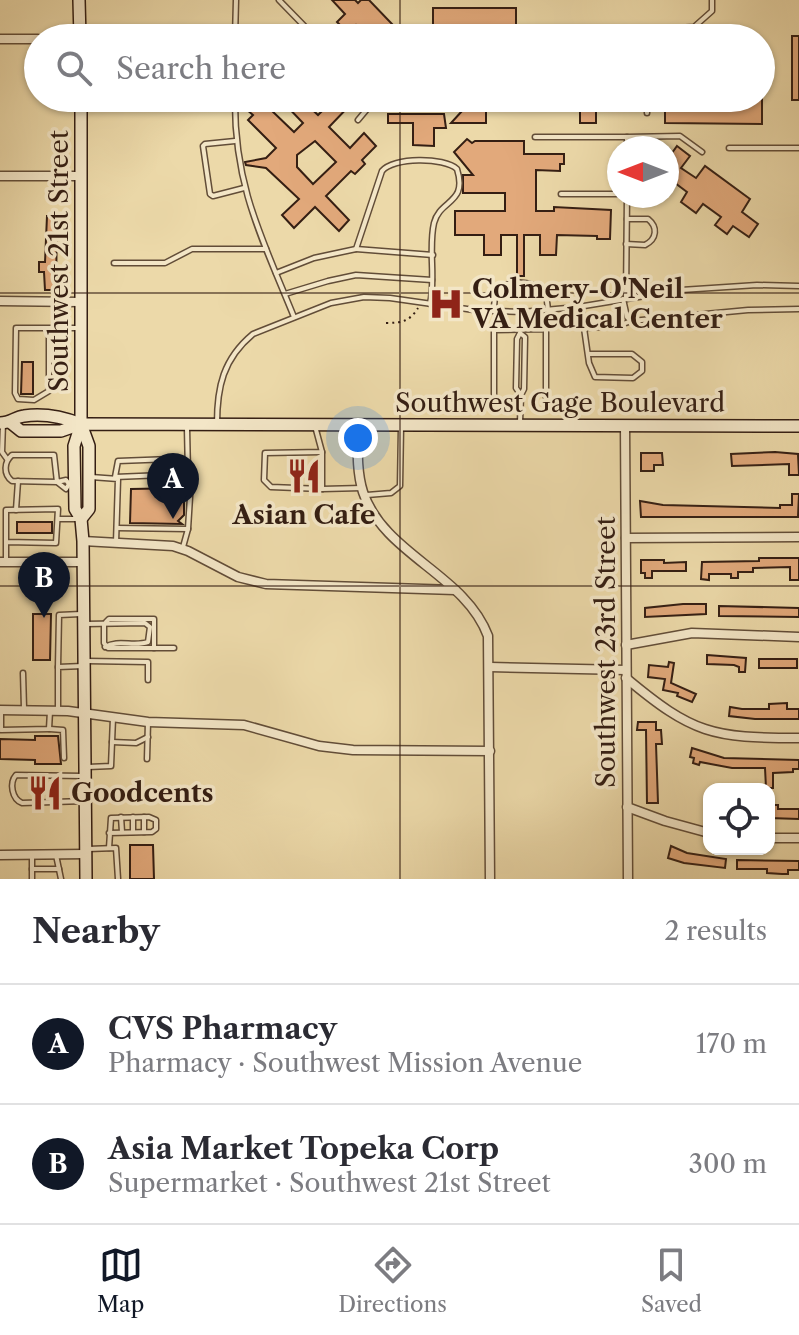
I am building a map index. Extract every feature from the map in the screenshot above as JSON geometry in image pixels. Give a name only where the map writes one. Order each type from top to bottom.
[{"type":"main road","points":[[79,0],[80,24]]},
{"type":"main road","name":"Southwest 21st Street","points":[[81,112],[81,424],[74,446],[70,486],[75,509],[81,519],[83,541],[86,879]]},
{"type":"main road","name":"Southwest Gage Boulevard","points":[[5,423],[21,416],[61,416],[81,424]]},
{"type":"main road","name":"Southwest Gage Boulevard","points":[[5,423],[21,431],[61,431],[81,424],[799,426]]},
{"type":"main road","name":"Southwest 21st Street","points":[[81,424],[89,446],[89,509],[81,519]]},
{"type":"street","points":[[0,39],[24,39]]},
{"type":"street","points":[[0,176],[82,176]]},
{"type":"street","points":[[0,301],[80,302]]},
{"type":"street","points":[[358,424],[358,469],[363,491],[382,525],[476,610],[488,636],[490,879]]},
{"type":"street","name":"Southwest 23rd Street","points":[[625,425],[628,879]]},
{"type":"street","points":[[626,538],[799,537]]},
{"type":"street","points":[[83,541],[159,544],[182,549],[221,570],[266,584],[455,590]]},
{"type":"street","points":[[3,562],[83,562]]},
{"type":"street","points":[[626,645],[692,633],[799,637]]},
{"type":"street","points":[[490,667],[626,674],[663,709],[699,728],[736,737],[799,738]]},
{"type":"street","points":[[0,710],[85,713],[148,722],[244,725],[319,746],[353,750],[490,751]]},
{"type":"street","points":[[627,807],[703,831]]},
{"type":"street","points":[[775,838],[799,838]]},
{"type":"street","points":[[0,855],[86,852]]},
{"type":"lane","points":[[235,24],[236,0]]},
{"type":"lane","points":[[279,0],[302,24]]},
{"type":"lane","points":[[697,24],[712,11],[712,0]]},
{"type":"lane","points":[[235,112],[236,141],[244,188],[294,317]]},
{"type":"lane","points":[[358,120],[365,112]]},
{"type":"lane","points":[[679,136],[702,152]]},
{"type":"lane","points":[[535,137],[607,137]]},
{"type":"lane","points":[[236,141],[205,144],[205,169],[213,196],[244,188]]},
{"type":"lane","points":[[729,148],[799,148]]},
{"type":"lane","points":[[356,249],[382,171],[387,165],[398,161],[452,164],[459,176],[457,194],[440,211],[434,224],[430,304]]},
{"type":"lane","points":[[561,194],[607,194]]},
{"type":"lane","points":[[627,208],[625,299],[627,317],[631,321]]},
{"type":"lane","points":[[626,244],[645,245],[655,233],[648,219],[627,219]]},
{"type":"lane","points":[[114,263],[165,263],[192,249],[266,249]]},
{"type":"lane","points":[[276,273],[314,258],[356,249],[433,255]]},
{"type":"lane","points":[[285,294],[356,275],[432,280]]},
{"type":"lane","points":[[494,311],[496,295],[502,287],[521,282],[542,290],[547,298],[548,310]]},
{"type":"lane","points":[[217,425],[219,384],[234,353],[253,334],[331,303],[364,297],[520,312],[581,307],[719,286],[799,286]]},
{"type":"lane","points":[[581,307],[588,354],[595,377],[633,378],[642,371],[642,362],[632,354],[588,354]]},
{"type":"lane","points":[[584,328],[748,310],[799,309]]},
{"type":"lane","points":[[520,312],[520,331],[525,337],[520,425]]},
{"type":"lane","points":[[49,328],[49,391],[34,400],[18,399],[15,393],[16,328],[49,328],[80,328]]},
{"type":"lane","points":[[494,406],[494,330],[546,329],[546,404]]},
{"type":"lane","points":[[34,400],[34,416]]},
{"type":"lane","points":[[5,423],[1,452],[7,459]]},
{"type":"lane","points":[[315,423],[322,452],[322,489]]},
{"type":"lane","points":[[322,452],[265,453],[264,480],[271,487],[391,493],[400,486],[401,424]]},
{"type":"lane","points":[[182,549],[188,529],[191,481],[188,474],[187,425]]},
{"type":"lane","points":[[57,482],[54,455],[12,455],[7,459],[5,471],[8,478],[18,481],[57,482],[66,480],[70,486]]},
{"type":"lane","points":[[116,543],[118,479],[115,477],[118,461],[172,459],[172,474]]},
{"type":"lane","points":[[89,477],[188,474]]},
{"type":"lane","points":[[16,510],[18,481]]},
{"type":"lane","points":[[3,562],[6,510],[58,509],[56,543],[6,542]]},
{"type":"lane","points":[[58,519],[81,519]]},
{"type":"lane","points":[[117,528],[188,529]]},
{"type":"lane","points":[[49,729],[58,667],[59,615],[104,624],[145,623],[150,627],[148,642],[112,643],[105,647]]},
{"type":"lane","points":[[105,647],[104,624],[109,619],[154,619],[154,648]]},
{"type":"lane","points":[[105,647],[174,648]]},
{"type":"lane","points":[[58,667],[148,662],[148,680]]},
{"type":"lane","points":[[23,673],[24,711]]},
{"type":"lane","points":[[0,710],[1,730],[63,730],[64,758]]},
{"type":"lane","points":[[86,801],[22,803],[14,796],[12,784],[16,775],[86,772],[111,766],[113,717]]},
{"type":"lane","points":[[147,759],[148,722]]},
{"type":"lane","points":[[112,742],[136,743],[148,737]]},
{"type":"lane","points":[[121,817],[122,832]]},
{"type":"lane","points":[[133,817],[133,832]]},
{"type":"lane","points":[[144,817],[144,832]]},
{"type":"lane","points":[[109,833],[152,832],[156,829],[154,818],[111,818],[109,833],[109,848]]},
{"type":"lane","points":[[86,852],[116,848],[118,879]]},
{"type":"lane","points":[[32,855],[32,879]]},
{"type":"lane","points":[[56,855],[61,879]]},
{"type":"lane","points":[[32,869],[59,869]]},
{"type":"path","points":[[386,323],[410,319],[420,303]]},
{"type":"building","points":[[332,0],[355,0],[358,3],[369,0],[392,24],[339,24],[337,22],[345,14]]},
{"type":"building","points":[[433,8],[516,8],[516,24],[433,24]]},
{"type":"building","points":[[792,36],[799,36],[799,100],[792,100]]},
{"type":"building","points":[[250,112],[273,112],[294,132],[303,123],[292,112],[315,112],[318,115],[321,112],[343,112],[329,127],[350,148],[364,133],[376,146],[362,160],[365,164],[355,174],[351,171],[326,196],[349,220],[339,231],[315,207],[294,228],[282,215],[299,199],[266,168],[246,165],[245,162],[266,158],[276,148],[248,120],[253,115]],"holes":[[[315,141],[336,162],[313,184],[297,167],[297,155]]]},
{"type":"building","points":[[461,112],[486,112],[486,123],[451,123]]},
{"type":"building","points":[[580,112],[596,112],[596,123],[580,123]]},
{"type":"building","points":[[665,112],[762,112],[762,124],[665,123]]},
{"type":"building","points":[[388,114],[444,114],[446,128],[434,128],[434,146],[413,145],[413,123],[388,123]]},
{"type":"building","points":[[467,139],[472,143],[524,141],[524,154],[564,154],[560,171],[536,170],[536,211],[554,211],[554,207],[611,210],[610,239],[557,235],[556,255],[540,255],[540,235],[524,235],[524,276],[517,276],[517,235],[501,235],[501,255],[484,255],[484,235],[455,235],[455,211],[505,211],[505,193],[463,193],[463,175],[473,175],[454,152]]},
{"type":"building","points":[[679,148],[690,156],[681,168],[696,178],[705,166],[750,199],[742,212],[758,224],[749,237],[733,226],[727,234],[715,225],[721,217],[703,204],[696,213],[681,202],[687,192],[679,186]]},
{"type":"building","points":[[47,216],[56,216],[57,219],[56,290],[45,290],[44,272],[39,272],[39,262],[45,262]]},
{"type":"building","points":[[22,362],[33,362],[33,394],[21,394]]},
{"type":"building","points":[[641,453],[662,453],[663,465],[654,465],[654,471],[641,471]]},
{"type":"building","points":[[731,454],[798,454],[799,475],[789,475],[789,464],[732,466]]},
{"type":"building","points":[[184,488],[184,515],[178,521],[182,524],[130,523],[131,489]]},
{"type":"building","points":[[792,494],[799,494],[798,517],[641,517],[640,501],[663,505],[780,508],[780,505],[792,505]]},
{"type":"building","points":[[17,522],[52,522],[52,533],[17,533]]},
{"type":"building","points":[[759,558],[799,558],[799,580],[790,580],[790,567],[753,568],[753,572],[738,572],[738,578],[731,578],[731,574],[709,574],[709,580],[701,579],[702,562],[759,561]]},
{"type":"building","points":[[641,560],[686,562],[686,571],[652,571],[652,578],[645,578],[645,573],[641,573]]},
{"type":"building","points":[[706,604],[706,614],[645,617],[645,608]]},
{"type":"building","points":[[719,606],[799,608],[799,617],[719,616]]},
{"type":"building","points":[[33,614],[51,614],[50,660],[33,660]]},
{"type":"building","points":[[707,655],[746,658],[745,672],[739,672],[739,667],[734,665],[707,664]]},
{"type":"building","points":[[759,659],[797,659],[797,668],[759,668]]},
{"type":"building","points":[[669,662],[674,663],[671,683],[696,694],[692,702],[677,696],[678,693],[663,690],[665,679],[648,677],[649,665],[668,667]]},
{"type":"building","points":[[787,703],[787,709],[799,709],[799,719],[729,716],[730,707],[769,709],[769,704]]},
{"type":"building","points":[[638,722],[656,722],[656,730],[661,730],[662,744],[656,744],[658,803],[647,803],[646,730],[637,730]]},
{"type":"building","points":[[35,736],[58,736],[61,764],[0,759],[0,739],[35,740]]},
{"type":"building","points":[[692,748],[724,758],[799,760],[799,769],[773,773],[773,783],[766,783],[765,768],[732,768],[700,762],[699,765],[693,763],[694,758],[690,757]]},
{"type":"building","points":[[775,805],[778,809],[799,809],[799,819],[775,818]]},
{"type":"building","points":[[130,845],[153,845],[154,879],[130,879]]},
{"type":"building","points":[[671,846],[687,853],[726,859],[725,868],[668,858]]},
{"type":"building","points":[[737,860],[799,861],[799,870],[788,870],[788,874],[782,874],[767,873],[767,869],[737,869]]},
{"type":"place","name":"Colmery-O'Neil VA Medical Center","points":[[446,304]]},
{"type":"place","name":"Asian Cafe","points":[[304,476]]},
{"type":"place","name":"CVS Pharmacy","points":[[173,519]]},
{"type":"place","name":"Asia Market Topeka Corp","points":[[44,618]]},
{"type":"place","name":"Goodcents","points":[[45,793]]}]
